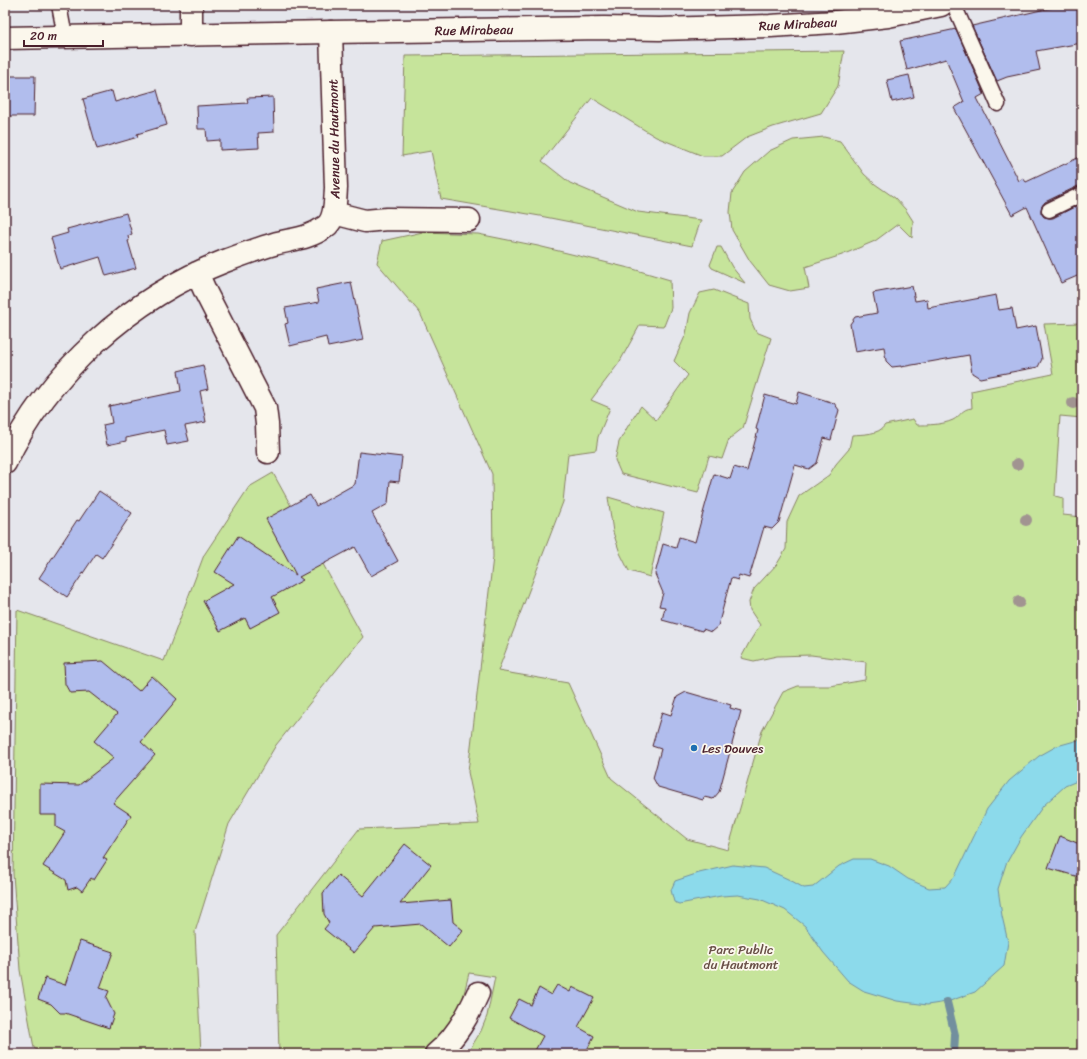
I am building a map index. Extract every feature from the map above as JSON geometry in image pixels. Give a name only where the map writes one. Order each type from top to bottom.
[{"type":"street","points":[[191,35],[192,5]]},
{"type":"street","name":"Rue Mirabeau","points":[[5,38],[778,26],[888,16],[941,5]]},
{"type":"street","name":"Avenue du Hautmont","points":[[5,463],[17,439],[45,398],[76,360],[108,330],[164,291],[197,273],[254,250],[300,239],[314,234],[327,226],[334,213],[336,188],[331,32]]},
{"type":"street","points":[[334,213],[365,221],[387,219],[469,220]]},
{"type":"street","points":[[197,273],[265,408],[268,452]]},
{"type":"street","points":[[436,1054],[451,1040],[462,1026],[478,993]]},
{"type":"lane","points":[[59,5],[65,37]]},
{"type":"lane","points":[[954,5],[998,104]]},
{"type":"lane","points":[[1049,210],[1082,194]]},
{"type":"green space","points":[[844,51],[838,86],[821,113],[773,127],[747,137],[722,156],[703,156],[656,137],[592,98],[542,161],[570,183],[638,212],[701,220],[692,246],[540,216],[441,199],[431,151],[402,156],[405,56]]},
{"type":"green space","points":[[824,137],[840,141],[864,174],[895,198],[906,210],[913,221],[912,238],[898,224],[875,241],[842,255],[805,267],[809,288],[790,291],[769,285],[750,261],[732,230],[730,212],[732,193],[745,172],[769,151],[793,140]]},
{"type":"green space","name":"Parc Public du Hautmont","points":[[423,232],[478,234],[538,246],[633,269],[670,280],[671,308],[664,326],[640,325],[619,363],[591,400],[610,408],[598,437],[596,450],[568,454],[563,502],[498,671],[568,683],[611,778],[687,839],[728,850],[762,731],[783,692],[798,686],[830,686],[865,680],[866,662],[811,655],[777,656],[754,661],[741,658],[760,625],[750,610],[749,602],[754,589],[777,564],[786,549],[787,522],[799,496],[829,475],[849,449],[852,435],[879,431],[885,425],[913,419],[917,425],[949,422],[963,411],[972,408],[971,391],[1053,374],[1044,324],[1082,323],[1082,418],[1060,416],[1055,496],[1063,498],[1063,515],[1082,517],[1082,1054],[467,1054],[481,1031],[487,1016],[495,977],[469,973],[460,1010],[430,1049],[421,1054],[279,1054],[276,935],[359,829],[479,824],[468,772],[493,557],[492,474],[420,313],[377,263],[382,241]]},
{"type":"green space","points":[[717,247],[721,247],[732,267],[745,283],[712,268],[710,265]]},
{"type":"green space","points":[[714,290],[749,304],[750,319],[756,332],[771,338],[743,428],[729,439],[722,459],[709,456],[698,493],[621,474],[615,460],[619,442],[641,406],[656,420],[688,375],[674,361],[686,334],[690,313],[700,293]]},
{"type":"green space","points":[[273,473],[363,637],[276,745],[229,824],[195,932],[201,1054],[43,1054],[34,1048],[20,970],[13,874],[17,610],[164,661],[204,555],[249,487]]},
{"type":"green space","points":[[608,497],[664,513],[650,577],[629,571],[620,553],[613,532]]},
{"type":"water","points":[[1082,739],[1082,779],[1065,786],[1043,806],[1021,837],[1006,864],[998,889],[1008,942],[1004,966],[975,992],[947,1002],[927,1005],[897,1001],[864,991],[848,981],[823,952],[805,926],[785,910],[760,899],[738,895],[721,896],[679,904],[674,902],[671,890],[675,881],[699,873],[733,865],[764,868],[804,888],[813,887],[839,866],[854,859],[870,859],[889,866],[908,879],[929,888],[945,887],[955,876],[987,809],[1009,781],[1039,756],[1057,746]]},
{"type":"building","points":[[1063,5],[1082,5],[1082,43],[1036,51],[1040,70],[1007,77],[997,81],[972,26]]},
{"type":"building","points":[[956,29],[984,94],[977,98],[1019,181],[1023,178],[1026,182],[1082,156],[1082,186],[1078,186],[1045,202],[1042,206],[1041,213],[1044,217],[1053,218],[1082,203],[1082,274],[1061,283],[1027,207],[1012,215],[954,108],[964,102],[946,59],[907,70],[900,41]]},
{"type":"building","points":[[909,75],[914,97],[892,102],[887,80]]},
{"type":"building","points":[[5,76],[35,76],[34,116],[5,116]]},
{"type":"building","points":[[157,90],[167,125],[137,134],[138,137],[97,149],[83,99],[112,91],[115,102]]},
{"type":"building","points":[[273,97],[274,132],[258,133],[259,148],[220,150],[220,140],[207,141],[206,129],[198,129],[197,106],[248,103],[247,98]]},
{"type":"building","points":[[126,213],[132,234],[128,236],[128,241],[136,268],[106,276],[100,257],[60,269],[51,238],[68,233],[67,229]]},
{"type":"building","points":[[351,282],[363,340],[328,347],[326,337],[290,346],[285,324],[288,323],[285,308],[319,302],[316,289]]},
{"type":"building","points":[[912,286],[915,301],[927,299],[928,308],[996,295],[999,310],[1012,308],[1016,330],[1036,326],[1042,359],[1038,367],[980,378],[972,373],[969,355],[901,367],[892,367],[886,361],[884,347],[855,352],[850,324],[855,317],[877,313],[873,293]]},
{"type":"building","points":[[203,365],[208,389],[200,391],[206,422],[185,426],[189,441],[167,445],[164,430],[126,438],[126,441],[107,445],[103,425],[112,423],[109,406],[181,391],[178,371]]},
{"type":"building","points":[[799,392],[834,403],[839,410],[831,440],[824,438],[817,463],[809,469],[795,465],[779,522],[772,529],[764,527],[749,578],[739,575],[738,580],[731,578],[718,626],[711,632],[662,620],[665,607],[659,606],[663,593],[655,574],[663,544],[676,548],[679,537],[695,542],[714,474],[730,479],[734,467],[747,471],[758,430],[756,429],[765,395],[796,404]]},
{"type":"building","points":[[359,452],[402,457],[399,482],[390,481],[388,504],[372,513],[398,561],[371,576],[355,547],[299,577],[303,580],[272,597],[280,612],[250,628],[245,618],[220,631],[203,601],[234,584],[215,572],[238,536],[296,575],[266,519],[310,495],[316,506],[355,484]]},
{"type":"building","points":[[99,491],[132,513],[102,558],[96,554],[67,597],[39,578],[77,520],[79,521]]},
{"type":"building","points":[[103,661],[139,691],[152,676],[177,699],[141,742],[155,755],[113,803],[131,815],[103,858],[107,860],[94,880],[91,878],[82,891],[77,887],[68,890],[66,880],[43,866],[65,832],[56,827],[56,815],[40,815],[40,784],[79,785],[114,758],[94,741],[117,714],[89,692],[70,693],[65,684],[64,663]]},
{"type":"building","name":"Les Douves","points":[[686,692],[731,705],[730,708],[741,711],[719,792],[713,799],[704,797],[703,800],[658,787],[653,778],[661,749],[652,746],[662,712],[671,715],[677,697]]},
{"type":"building","points":[[1060,836],[1082,845],[1082,866],[1079,877],[1048,868]]},
{"type":"building","points":[[405,844],[431,865],[400,904],[451,900],[453,922],[463,930],[449,947],[421,924],[375,928],[354,953],[324,929],[329,923],[324,914],[323,893],[338,875],[363,896]]},
{"type":"building","points":[[80,941],[113,952],[100,988],[109,991],[106,998],[114,1014],[109,1028],[65,1013],[60,1013],[51,1004],[38,999],[45,978],[65,985]]},
{"type":"building","points":[[557,985],[570,992],[572,987],[594,998],[578,1027],[594,1036],[585,1054],[533,1054],[543,1036],[509,1018],[519,999],[531,1005],[539,988],[551,995]]},
{"type":"waterway","points":[[947,1002],[955,1035],[954,1054]]},
{"type":"place","name":"Les Douves","points":[[694,748]]}]
